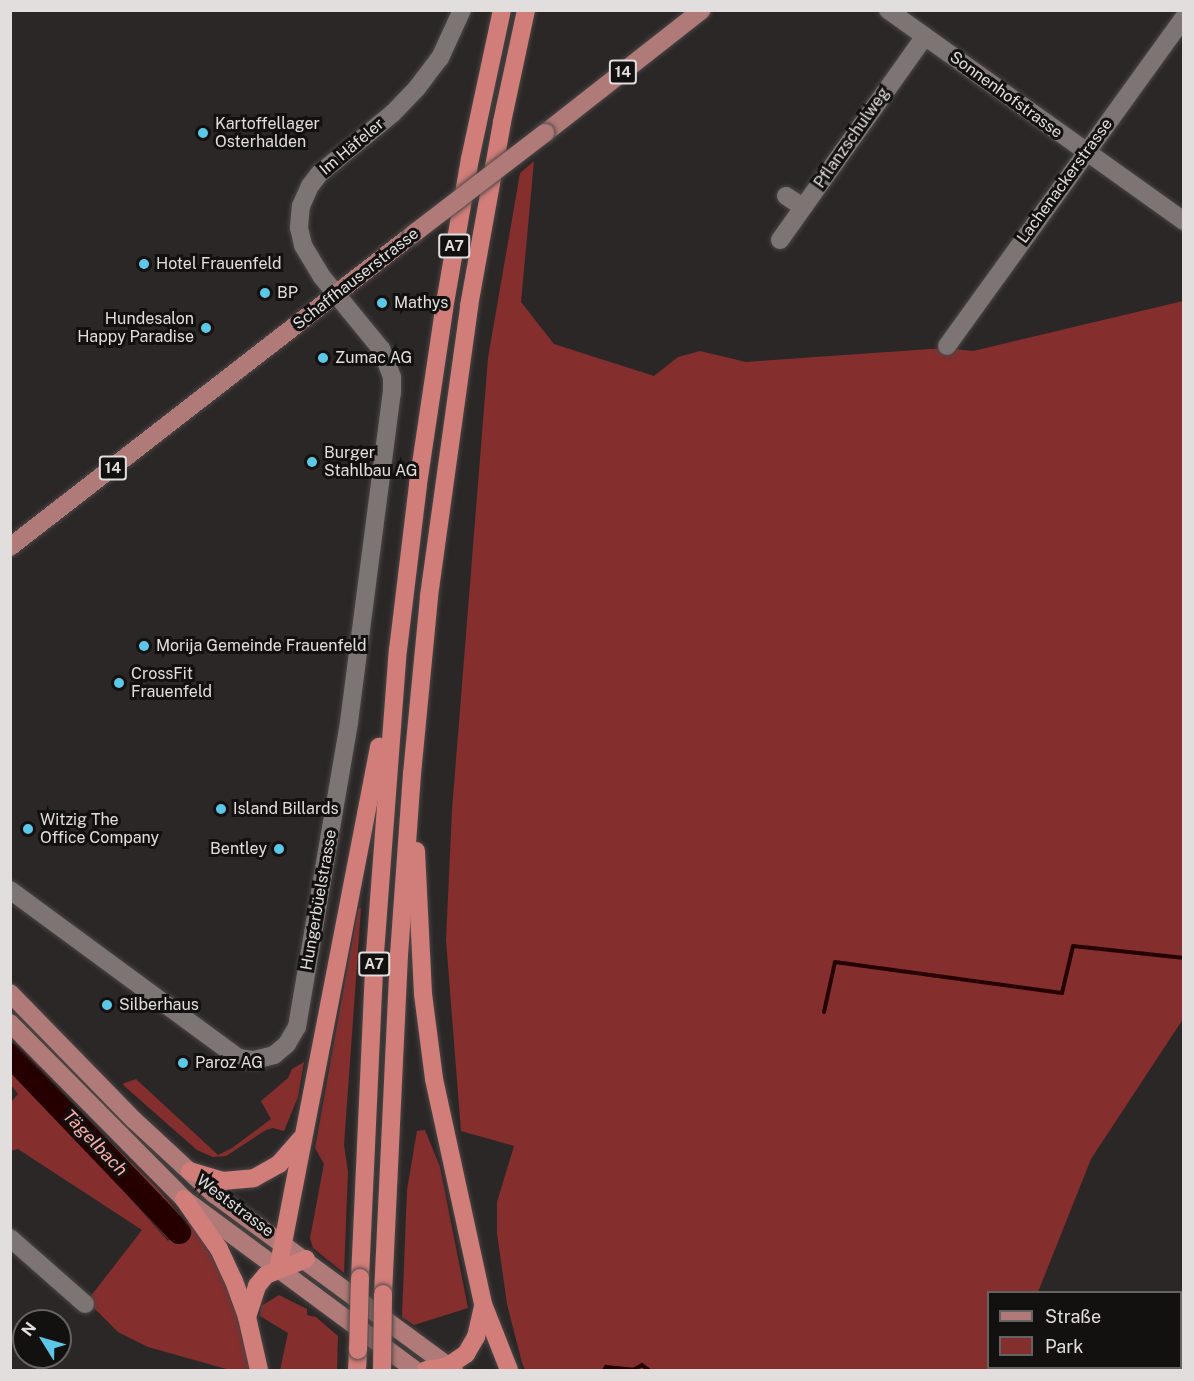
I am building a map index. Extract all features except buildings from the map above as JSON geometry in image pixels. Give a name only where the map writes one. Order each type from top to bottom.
[{"type":"highway","name":"A7","points":[[357,1371],[375,953],[398,650],[418,484],[445,297],[470,159],[502,10]]},
{"type":"highway","name":"A7","points":[[382,1370],[383,1294],[399,955],[412,774],[429,596],[451,417],[487,199],[526,10]]},
{"type":"highway","name":"A7","points":[[278,1269],[285,1243],[398,650]]},
{"type":"highway","name":"A7","points":[[412,774],[420,965],[428,1042],[449,1152],[483,1304],[509,1371]]},
{"type":"highway","name":"A7","points":[[190,1171],[222,1181],[254,1178],[279,1164],[304,1135]]},
{"type":"highway","points":[[184,1199],[219,1250],[234,1281],[247,1317],[259,1371]]},
{"type":"highway","points":[[247,1317],[257,1286],[266,1275],[306,1260]]},
{"type":"highway","name":"A7","points":[[426,1371],[451,1368],[466,1354],[473,1344],[483,1304]]},
{"type":"main road","name":"Schaffhauserstrasse","points":[[10,546],[702,10]]},
{"type":"main road","name":"Weststrasse","points":[[10,993],[110,1096],[214,1194],[285,1243],[451,1368]]},
{"type":"main road","name":"Weststrasse","points":[[10,1023],[184,1199],[415,1371]]},
{"type":"street","name":"Im Häfeler","points":[[337,294],[322,277],[303,245],[299,227],[304,197],[325,168],[393,113],[417,88],[440,58],[462,10]]},
{"type":"street","name":"Sonnenhofstrasse","points":[[888,10],[1184,221]]},
{"type":"street","name":"Lachenackerstrasse","points":[[947,346],[1184,17]]},
{"type":"street","name":"Pflanzschulweg","points":[[780,240],[925,36]]},
{"type":"street","points":[[786,196],[803,207]]},
{"type":"street","name":"Hungerbüelstrasse","points":[[10,890],[239,1058],[254,1060],[274,1054],[287,1044],[297,1027],[349,722],[393,393],[388,361],[337,294]]},
{"type":"street","points":[[10,1238],[85,1304]]},
{"type":"green space","points":[[534,161],[521,302],[554,344],[654,376],[678,357],[700,351],[746,362],[945,348],[973,351],[1183,301],[1183,1019],[1091,1159],[1038,1291],[987,1291],[987,1369],[1013,1370],[525,1370],[522,1363],[507,1304],[497,1233],[497,1202],[514,1146],[461,1131],[446,940],[452,810],[488,358],[520,173]]},
{"type":"green space","points":[[361,908],[344,1145],[348,1172],[344,1273],[313,1248],[310,1238],[324,1164],[315,1148],[358,909]]},
{"type":"green space","points":[[11,1045],[157,1188],[186,1222],[168,1239],[99,1163],[168,1241],[189,1220],[216,1263],[234,1302],[252,1370],[230,1370],[148,1347],[118,1332],[87,1301],[142,1230],[18,1149],[11,1151],[11,1102],[18,1094],[11,1085]]},
{"type":"green space","points":[[304,1062],[298,1097],[284,1131],[273,1128],[266,1130],[226,1156],[213,1157],[197,1150],[122,1084],[136,1079],[218,1155],[232,1148],[271,1119],[261,1101],[288,1078],[292,1069]]},
{"type":"green space","points":[[425,1130],[440,1167],[468,1308],[414,1325],[402,1317],[407,1190],[417,1131]]},
{"type":"green space","points":[[279,1295],[307,1309],[307,1315],[316,1317],[338,1336],[337,1370],[280,1370],[288,1333],[260,1316],[261,1306]]},
{"type":"waterway","points":[[824,1012],[835,962],[1062,993],[1073,946],[1184,958]]},
{"type":"waterway","name":"Tägelbach","points":[[10,1055],[179,1232]]},
{"type":"waterway","points":[[604,1370],[606,1367],[633,1370],[642,1365],[649,1370]]},
{"type":"place","name":"Kartoffellager Osterhalden","points":[[203,133]]},
{"type":"place","name":"Hotel Frauenfeld","points":[[144,264]]},
{"type":"place","name":"BP","points":[[265,293]]},
{"type":"place","name":"Mathys","points":[[382,303]]},
{"type":"place","name":"Hundesalon Happy Paradise","points":[[206,328]]},
{"type":"place","name":"Zumac AG","points":[[323,358]]},
{"type":"place","name":"Burger Stahlbau AG","points":[[312,462]]},
{"type":"place","name":"Morija Gemeinde Frauenfeld","points":[[144,646]]},
{"type":"place","name":"CrossFit Frauenfeld","points":[[119,683]]},
{"type":"place","name":"Island Billards","points":[[221,809]]},
{"type":"place","name":"Witzig The Office Company","points":[[28,829]]},
{"type":"place","name":"Bentley","points":[[279,849]]},
{"type":"place","name":"Silberhaus","points":[[107,1005]]},
{"type":"place","name":"Paroz AG","points":[[183,1063]]}]
